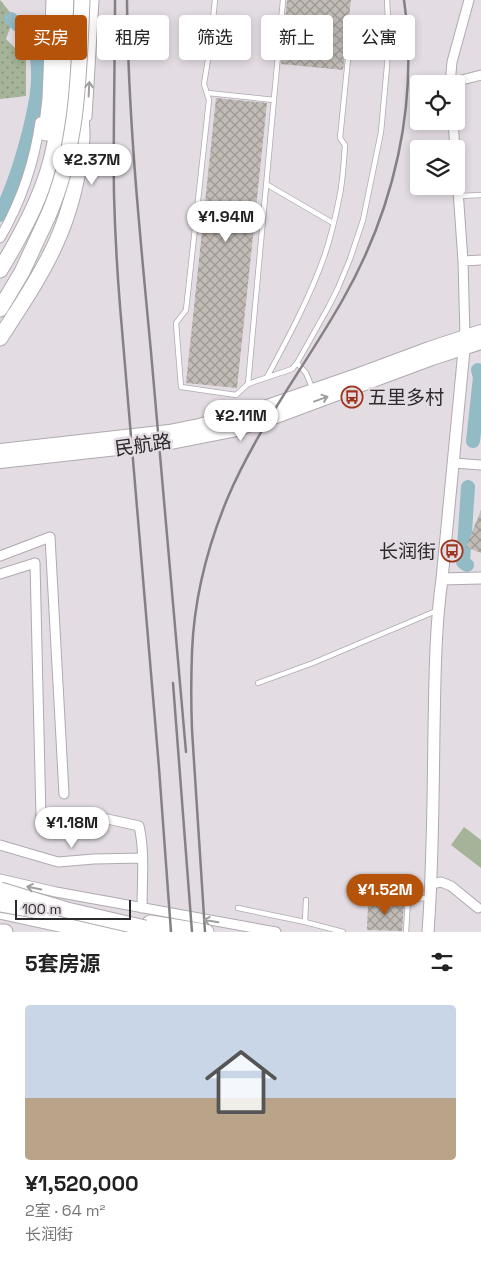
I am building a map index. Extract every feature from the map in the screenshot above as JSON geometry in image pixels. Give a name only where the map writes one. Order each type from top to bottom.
[{"type":"main road","points":[[53,15],[54,0]]},
{"type":"main road","points":[[0,270],[20,236],[39,196],[53,153],[59,117],[67,0]]},
{"type":"main road","points":[[0,275],[36,210],[47,184],[55,154],[63,95],[67,0]]},
{"type":"main road","points":[[80,15],[81,0]]},
{"type":"main road","points":[[0,310],[22,272],[48,216],[64,173],[72,138],[77,96],[81,0]]},
{"type":"main road","points":[[0,252],[16,225],[33,187],[47,128],[51,60]]},
{"type":"main road","points":[[56,60],[59,85],[59,117]]},
{"type":"main road","points":[[0,296],[40,229],[62,172],[70,138],[77,60]]},
{"type":"main road","points":[[0,338],[43,268],[59,237],[72,194],[81,144],[82,125],[78,60]]},
{"type":"main road","points":[[0,257],[22,230],[39,196]]},
{"type":"main road","points":[[0,301],[48,216]]},
{"type":"main road","name":"民航路","points":[[0,461],[171,442],[232,430],[268,419],[465,342],[481,332]]},
{"type":"main road","name":"民航路","points":[[0,451],[169,432],[199,426],[264,408],[429,349],[465,342],[481,342]]},
{"type":"main road","points":[[0,890],[32,898],[72,920]]},
{"type":"main road","points":[[0,890],[139,930]]},
{"type":"main road","points":[[0,906],[72,920],[164,932]]},
{"type":"main road","points":[[0,906],[139,930]]},
{"type":"main road","points":[[0,911],[96,932]]},
{"type":"main road","points":[[0,918],[126,919],[206,932]]},
{"type":"main road","points":[[0,932],[6,932]]},
{"type":"street","points":[[0,238],[24,188],[37,143],[44,79],[48,0]]},
{"type":"street","points":[[0,344],[25,309],[52,265],[75,210],[85,154],[94,0]]},
{"type":"street","points":[[451,75],[452,62],[469,0]]},
{"type":"street","points":[[465,79],[481,75]]},
{"type":"street","points":[[428,932],[431,884],[434,686],[438,611],[465,342],[459,196]]},
{"type":"street","points":[[463,262],[481,260]]},
{"type":"street","points":[[454,463],[481,465]]},
{"type":"street","points":[[0,556],[50,537],[64,794]]},
{"type":"street","points":[[0,574],[35,563],[41,818],[94,816],[139,826],[142,858],[142,908]]},
{"type":"street","points":[[442,579],[481,578]]},
{"type":"street","points":[[0,845],[58,862],[142,858]]},
{"type":"street","points":[[0,879],[45,890],[276,932]]},
{"type":"street","points":[[431,884],[442,882],[451,886],[478,908]]},
{"type":"lane","points":[[215,0],[204,84],[209,100],[186,310],[176,322],[181,387],[236,395],[248,384],[292,369],[297,364],[329,306],[350,259],[362,220],[381,132],[387,66],[388,20],[386,0]]},
{"type":"lane","points":[[248,384],[282,0]]},
{"type":"lane","points":[[267,377],[295,324],[325,255],[340,193],[345,145],[340,138],[348,60]]},
{"type":"lane","points":[[208,93],[274,100]]},
{"type":"lane","points":[[266,184],[333,223]]},
{"type":"lane","points":[[459,196],[481,195]]},
{"type":"lane","points":[[297,364],[306,373],[313,391]]},
{"type":"lane","points":[[258,683],[313,663],[438,611]]},
{"type":"lane","points":[[406,932],[408,899],[430,898]]},
{"type":"lane","points":[[306,900],[306,922]]},
{"type":"lane","points":[[238,908],[306,922],[343,932]]},
{"type":"green space","points":[[0,0],[14,17],[6,39],[15,48],[15,60],[26,60],[26,96],[0,99]]},
{"type":"green space","points":[[464,827],[481,840],[481,868],[451,845]]},
{"type":"building","points":[[287,0],[351,0],[349,15],[343,15],[343,70],[281,64],[281,60],[333,60],[333,15],[286,15]]},
{"type":"building","points":[[216,98],[267,103],[237,388],[186,383]]},
{"type":"building","points":[[481,510],[481,553],[466,547]]},
{"type":"building","points":[[368,902],[404,903],[402,931],[367,930]]},
{"type":"waterway","points":[[0,215],[13,184],[29,132],[38,80],[37,58],[33,43],[25,32],[11,19]]},
{"type":"waterway","points":[[473,441],[480,377],[478,370]]},
{"type":"waterway","points":[[467,565],[463,562],[468,487]]},
{"type":"railway","points":[[115,0],[114,209],[117,264],[171,932]]},
{"type":"railway","points":[[127,0],[135,176],[186,752]]},
{"type":"railway","points":[[205,932],[191,710],[193,632],[203,573],[214,534],[240,471],[267,421],[342,301],[376,230],[398,155],[405,117],[408,39],[404,0]]},
{"type":"railway","points":[[173,683],[192,932]]},
{"type":"place","name":"五里多村","points":[[352,397]]},
{"type":"place","name":"长润街","points":[[452,551]]}]
